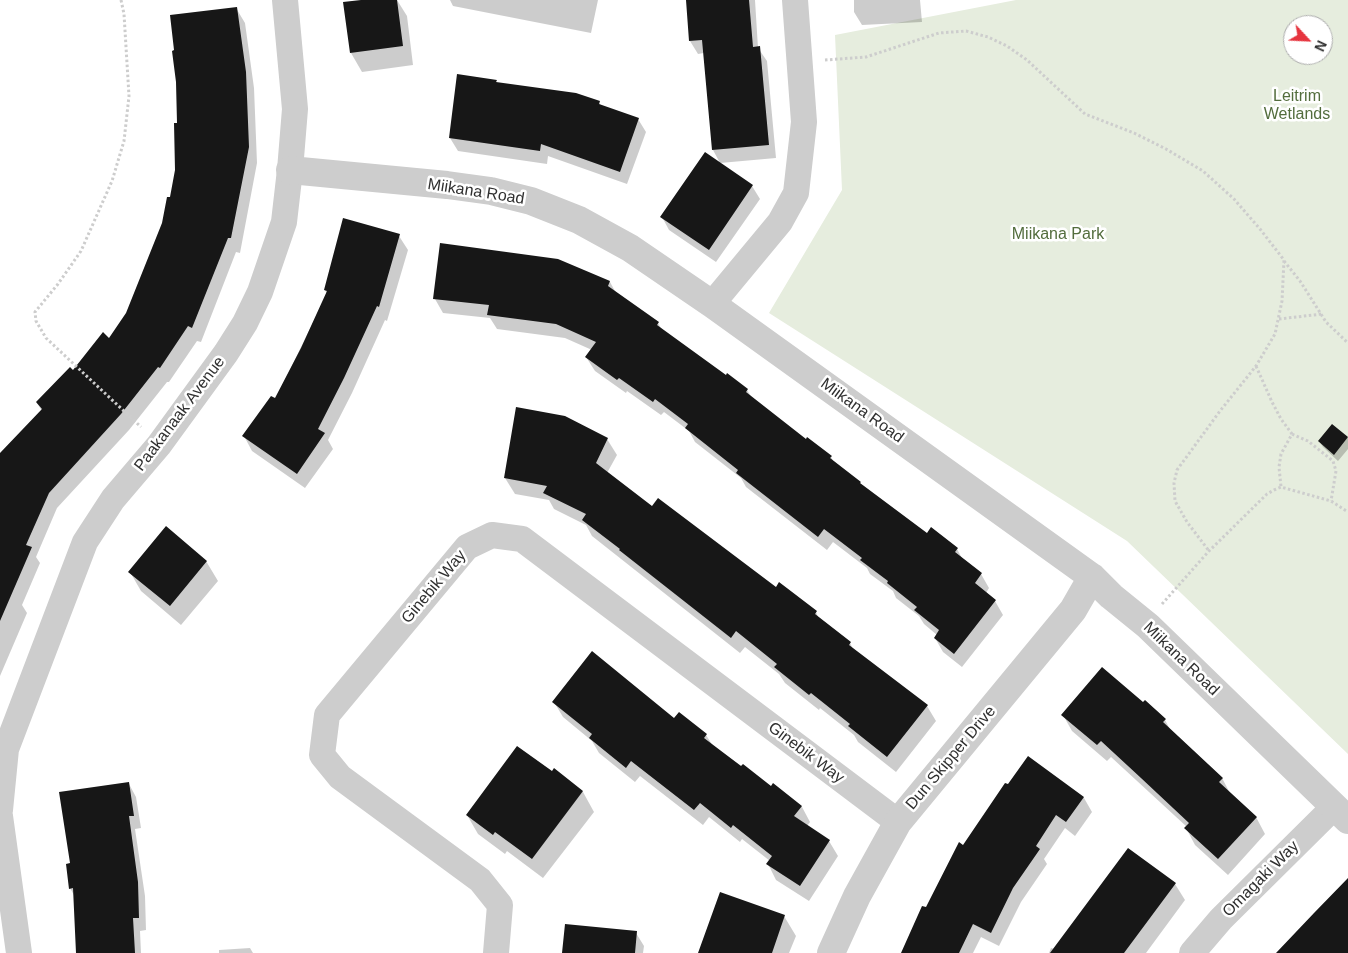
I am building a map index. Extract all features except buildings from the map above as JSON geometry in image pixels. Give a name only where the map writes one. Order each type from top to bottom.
[{"type":"street","name":"Paakanaak Avenue","points":[[0,810],[6,749],[85,542],[113,499],[159,445],[226,353],[245,323],[256,300],[284,222],[296,109],[285,0]]},
{"type":"street","points":[[712,304],[780,222],[796,193],[804,122],[795,0]]},
{"type":"street","name":"Miikana Road","points":[[290,170],[491,191],[531,201],[579,220],[630,248],[712,304],[1092,577],[1111,596],[1148,626],[1341,813]]},
{"type":"street","name":"Ginebik Way","points":[[496,953],[500,905],[480,880],[340,778],[322,755],[327,715],[467,547],[492,535],[522,539],[898,822]]},
{"type":"street","name":"Dun Skipper Drive","points":[[831,953],[857,896],[898,822],[1073,610],[1092,577]]},
{"type":"street","name":"Omagaki Way","points":[[1192,953],[1221,919],[1341,813]]},
{"type":"street","points":[[0,816],[19,953]]},
{"type":"path","points":[[121,0],[124,14],[129,96],[124,140],[112,181],[80,251],[58,284],[35,312],[36,321],[46,338],[159,445]]},
{"type":"path","points":[[799,61],[866,57],[903,46],[919,38],[953,31],[966,31],[988,37],[1007,46],[1027,60],[1085,114],[1134,133],[1204,171],[1234,199],[1260,229],[1300,281],[1326,322],[1348,343]]},
{"type":"path","points":[[1209,551],[1187,522],[1176,500],[1174,483],[1177,470],[1256,366],[1275,334],[1282,301],[1284,260]]},
{"type":"path","points":[[1279,318],[1322,314]]},
{"type":"path","points":[[1256,366],[1272,402],[1292,434],[1308,441],[1333,461],[1336,471],[1331,500]]},
{"type":"path","points":[[1281,487],[1279,467],[1281,454],[1292,434]]},
{"type":"path","points":[[1148,626],[1164,602],[1209,551],[1267,494],[1281,487],[1331,500],[1348,512]]},
{"type":"green space","name":"Miikana Park","points":[[1016,0],[1348,0],[1348,754],[1127,541],[769,313],[842,190],[835,35]]},
{"type":"park label","name":"Leitrim Wetlands","points":[[1297,106]]}]
